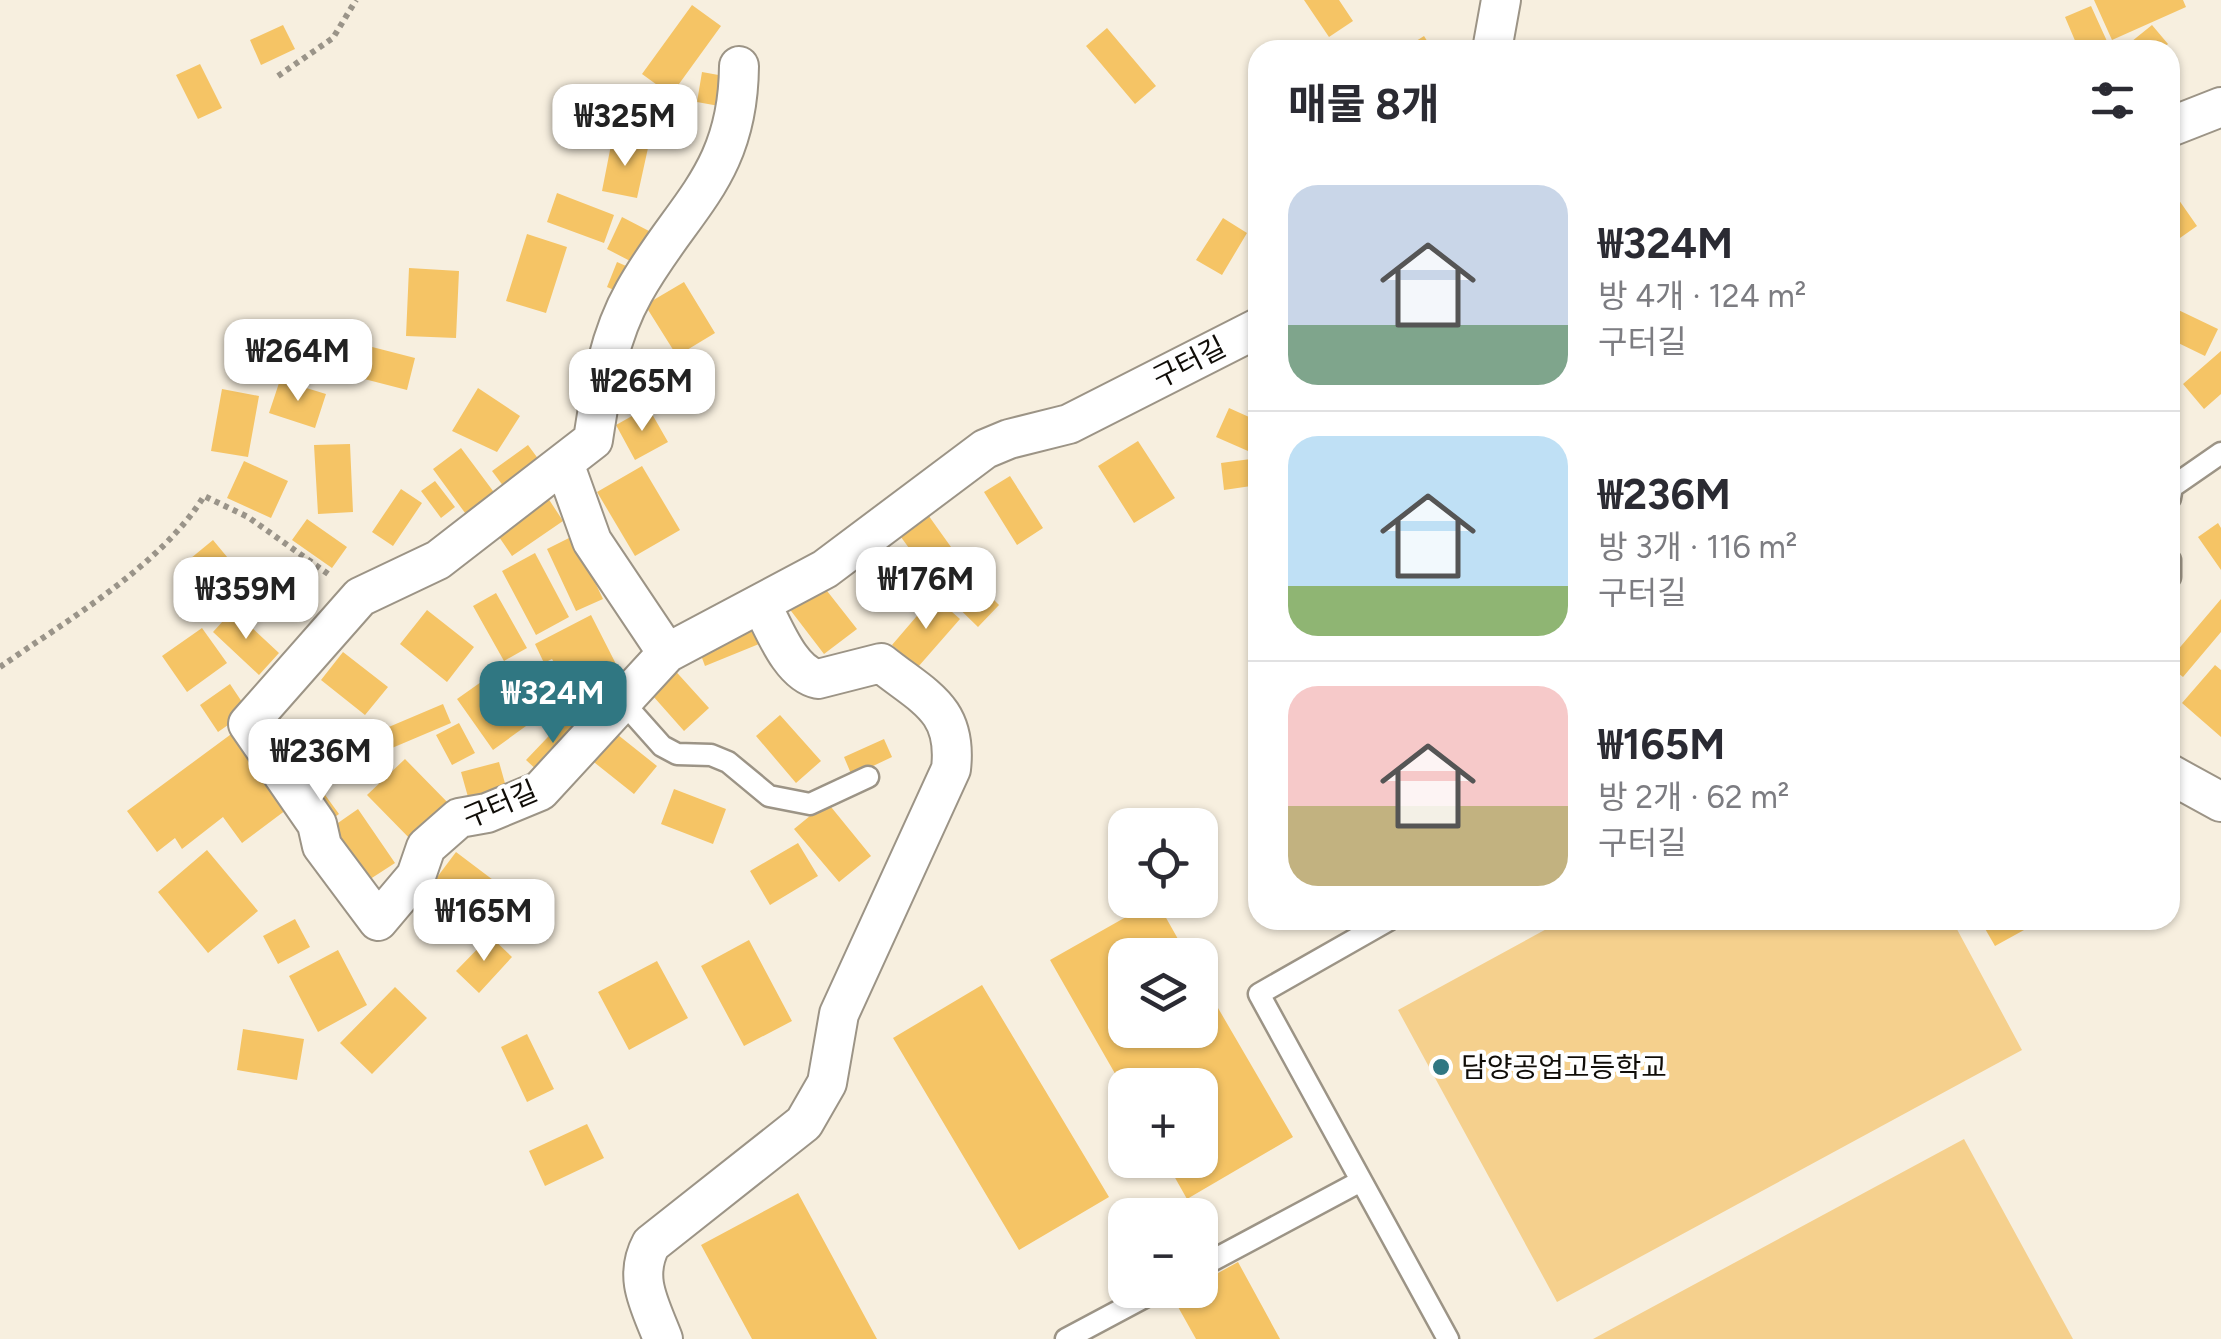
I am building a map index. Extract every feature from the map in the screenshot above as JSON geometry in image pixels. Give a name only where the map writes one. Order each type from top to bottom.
[{"type":"street","points":[[1494,40],[1500,0]]},
{"type":"street","name":"구터길","points":[[738,66],[738,103],[724,155],[708,187],[634,292],[616,328],[603,376],[594,440],[438,560],[360,597],[248,724],[317,824],[322,846],[378,921],[416,876],[426,848],[459,818],[487,813],[540,791],[668,653],[825,569],[986,449],[1069,424],[1248,333]]},
{"type":"street","points":[[2180,123],[2221,107]]},
{"type":"street","points":[[564,463],[592,541],[668,653]]},
{"type":"street","points":[[663,1339],[641,1281],[641,1264],[652,1244],[804,1123],[826,1084],[839,1014],[951,770],[952,732],[930,699],[880,664],[818,679],[808,677],[761,604]]},
{"type":"street","points":[[2180,779],[2221,802]]},
{"type":"lane","points":[[2180,481],[2221,453]]},
{"type":"lane","points":[[621,700],[662,746],[677,754],[711,755],[728,762],[769,796],[810,804],[868,776]]},
{"type":"lane","points":[[1372,930],[1259,994],[1448,1339]]},
{"type":"lane","points":[[1218,1257],[1360,1181]]},
{"type":"lane","points":[[1066,1339],[1124,1308]]},
{"type":"path","points":[[278,76],[333,38],[356,0]]},
{"type":"path","points":[[0,667],[141,564],[192,516],[204,496],[248,517],[360,597]]},
{"type":"shaded area","points":[[1545,930],[1957,930],[2022,1050],[1557,1302],[1398,1010]]},
{"type":"shaded area","points":[[1964,1139],[2073,1339],[1593,1339]]},
{"type":"building","points":[[1304,0],[1339,0],[1353,21],[1329,37]]},
{"type":"building","points":[[2094,0],[2183,0],[2186,7],[2112,40]]},
{"type":"building","points":[[692,5],[721,26],[671,95],[642,74]]},
{"type":"building","points":[[2091,6],[2106,40],[2075,40],[2065,17]]},
{"type":"building","points":[[283,25],[295,49],[261,65],[250,40]]},
{"type":"building","points":[[2152,25],[2165,40],[2133,40]]},
{"type":"building","points":[[1107,28],[1156,86],[1135,104],[1086,46]]},
{"type":"building","points":[[200,64],[222,108],[198,119],[176,75]]},
{"type":"building","points":[[702,72],[724,76],[719,106],[697,102]]},
{"type":"building","points":[[612,140],[648,148],[637,198],[602,191]]},
{"type":"building","points":[[557,193],[614,215],[604,243],[547,222]]},
{"type":"building","points":[[2180,202],[2197,226],[2180,238]]},
{"type":"building","points":[[622,217],[649,231],[634,263],[607,249]]},
{"type":"building","points":[[1223,218],[1247,233],[1222,275],[1196,260]]},
{"type":"building","points":[[527,234],[567,247],[546,313],[506,301]]},
{"type":"building","points":[[617,262],[633,269],[623,294],[607,287]]},
{"type":"building","points":[[409,268],[459,271],[456,338],[406,336]]},
{"type":"building","points":[[684,282],[715,333],[677,356],[645,305]]},
{"type":"building","points":[[2180,311],[2218,329],[2205,356],[2180,344]]},
{"type":"building","points":[[345,340],[415,358],[407,390],[337,372]]},
{"type":"building","points":[[2221,351],[2221,394],[2204,409],[2183,384]]},
{"type":"building","points":[[280,380],[326,394],[315,428],[269,413]]},
{"type":"building","points":[[478,388],[520,416],[497,452],[452,431]]},
{"type":"building","points":[[222,389],[259,396],[248,457],[211,451]]},
{"type":"building","points":[[648,407],[668,442],[635,460],[616,425]]},
{"type":"building","points":[[1229,408],[1248,417],[1248,451],[1216,437]]},
{"type":"building","points":[[1138,441],[1175,498],[1134,523],[1098,466]]},
{"type":"building","points":[[350,444],[353,512],[318,514],[314,445]]},
{"type":"building","points":[[528,445],[542,464],[507,491],[492,471]]},
{"type":"building","points":[[461,448],[496,495],[468,517],[433,469]]},
{"type":"building","points":[[1248,459],[1248,486],[1224,490],[1221,463]]},
{"type":"building","points":[[244,461],[288,481],[271,518],[227,498]]},
{"type":"building","points":[[642,466],[680,530],[635,556],[597,492]]},
{"type":"building","points":[[1010,476],[1043,528],[1017,545],[984,492]]},
{"type":"building","points":[[435,481],[455,507],[441,518],[421,491]]},
{"type":"building","points":[[401,489],[422,503],[393,546],[372,532]]},
{"type":"building","points":[[546,495],[563,521],[512,556],[495,531]]},
{"type":"building","points":[[926,512],[961,561],[933,581],[898,533]]},
{"type":"building","points":[[307,519],[347,547],[332,568],[292,540]]},
{"type":"building","points":[[2218,523],[2221,528],[2221,570],[2198,537]]},
{"type":"building","points":[[573,536],[603,599],[576,611],[547,549]]},
{"type":"building","points":[[881,539],[894,561],[863,579],[850,557]]},
{"type":"building","points":[[213,540],[247,581],[207,613],[174,572]]},
{"type":"building","points":[[535,553],[569,617],[536,635],[502,571]]},
{"type":"building","points":[[964,570],[999,605],[978,627],[942,592]]},
{"type":"building","points":[[820,582],[857,629],[824,654],[788,607]]},
{"type":"building","points":[[496,593],[527,648],[504,661],[473,606]]},
{"type":"building","points":[[934,596],[960,619],[918,667],[892,645]]},
{"type":"building","points":[[2221,599],[2221,632],[2183,677],[2180,647]]},
{"type":"building","points":[[233,610],[279,653],[259,675],[213,632]]},
{"type":"building","points":[[427,610],[474,647],[447,682],[400,644]]},
{"type":"building","points":[[591,615],[617,666],[599,675],[608,691],[578,707],[552,659],[544,663],[535,644]]},
{"type":"building","points":[[202,628],[227,663],[187,692],[162,656]]},
{"type":"building","points":[[753,628],[759,644],[705,666],[699,650]]},
{"type":"building","points":[[343,652],[388,687],[365,715],[321,680]]},
{"type":"building","points":[[670,665],[709,708],[684,731],[645,687]]},
{"type":"building","points":[[2215,665],[2221,670],[2221,737],[2182,703]]},
{"type":"building","points":[[491,675],[526,726],[493,750],[457,699]]},
{"type":"building","points":[[230,684],[248,711],[218,732],[200,705]]},
{"type":"building","points":[[443,704],[451,723],[366,759],[358,740]]},
{"type":"building","points":[[780,715],[821,761],[796,783],[756,736]]},
{"type":"building","points":[[566,718],[580,732],[541,774],[526,760]]},
{"type":"building","points":[[459,723],[475,753],[452,765],[436,735]]},
{"type":"building","points":[[608,727],[657,766],[634,794],[585,755]]},
{"type":"building","points":[[234,732],[290,807],[242,843],[223,817],[182,849],[175,838],[157,852],[127,811]]},
{"type":"building","points":[[884,739],[892,757],[852,776],[844,757]]},
{"type":"building","points":[[405,759],[454,809],[417,846],[367,795]]},
{"type":"building","points":[[499,762],[508,794],[470,804],[461,772]]},
{"type":"building","points":[[317,784],[339,814],[325,824],[303,794]]},
{"type":"building","points":[[674,789],[726,809],[713,844],[661,824]]},
{"type":"building","points":[[827,802],[871,856],[839,882],[794,829]]},
{"type":"building","points":[[358,809],[395,863],[361,885],[325,832]]},
{"type":"building","points":[[798,843],[818,876],[770,905],[750,871]]},
{"type":"building","points":[[207,850],[258,911],[208,953],[158,892]]},
{"type":"building","points":[[456,852],[505,889],[484,917],[435,880]]},
{"type":"building","points":[[1124,918],[1166,918],[1177,938],[1108,938],[1108,1048],[1218,1048],[1218,1008],[1293,1137],[1186,1198],[1175,1178],[1218,1178],[1218,1068],[1112,1068],[1050,960]]},
{"type":"building","points":[[295,919],[310,947],[278,964],[263,936]]},
{"type":"building","points":[[1986,930],[2024,930],[1995,946]]},
{"type":"building","points":[[490,936],[512,957],[479,993],[456,971]]},
{"type":"building","points":[[749,940],[792,1021],[744,1046],[701,966]]},
{"type":"building","points":[[338,950],[367,1005],[318,1032],[289,976]]},
{"type":"building","points":[[657,961],[688,1018],[629,1050],[598,992]]},
{"type":"building","points":[[982,985],[1109,1197],[1019,1250],[893,1038]]},
{"type":"building","points":[[395,987],[427,1018],[372,1074],[340,1043]]},
{"type":"building","points":[[243,1029],[304,1039],[297,1080],[237,1070]]},
{"type":"building","points":[[527,1034],[554,1089],[527,1102],[501,1047]]},
{"type":"building","points":[[587,1124],[604,1158],[545,1186],[529,1151]]},
{"type":"building","points":[[798,1193],[877,1339],[752,1339],[701,1245]]},
{"type":"building","points":[[1238,1262],[1280,1339],[1196,1339],[1179,1308],[1218,1308],[1218,1273]]},
{"type":"place","name":"담양공업고등학교","points":[[1441,1067]]}]
